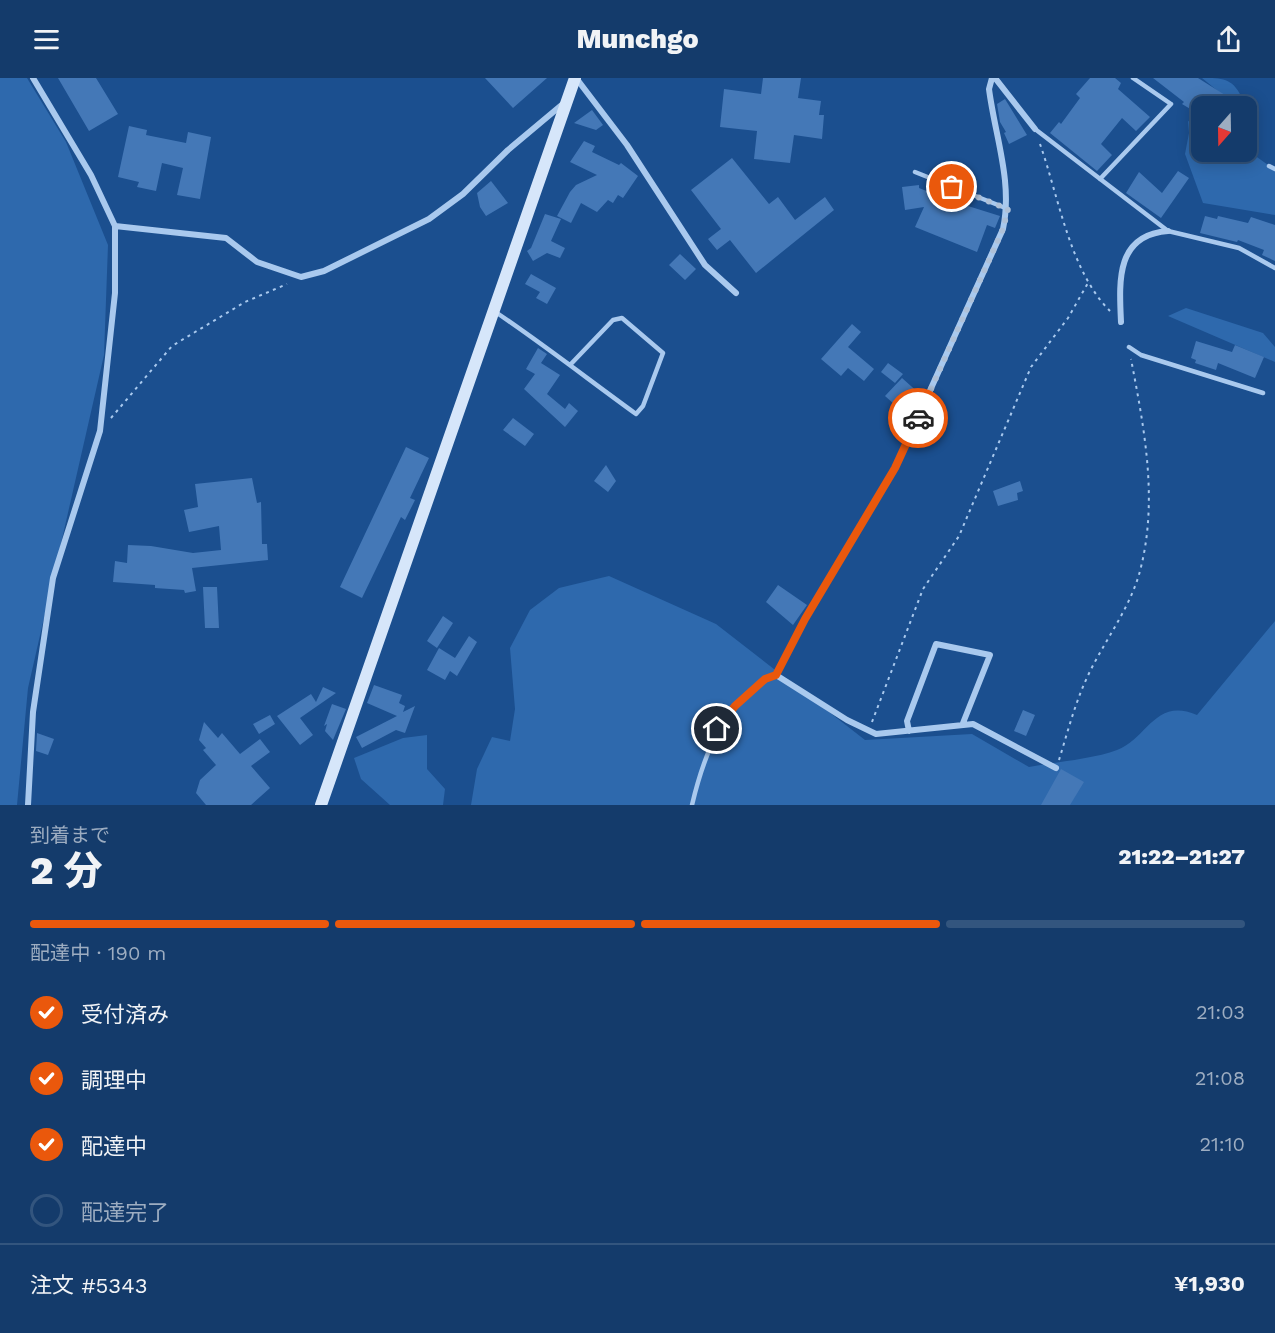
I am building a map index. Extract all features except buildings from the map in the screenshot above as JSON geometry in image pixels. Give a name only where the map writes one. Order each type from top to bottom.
[{"type":"street","points":[[28,805],[33,712],[53,578],[100,431],[115,292],[116,226],[91,175],[33,78]]},
{"type":"street","points":[[321,805],[575,78]]},
{"type":"street","points":[[575,78],[627,145],[705,265],[736,293]]},
{"type":"street","points":[[993,78],[1035,129]]},
{"type":"street","points":[[993,78],[989,90],[999,140],[1008,209],[1003,229],[895,468],[805,619],[776,675],[876,734],[963,723],[973,724],[1056,768]]},
{"type":"street","points":[[116,226],[226,238],[257,262],[301,277],[324,271],[429,219],[463,194],[508,150],[566,101]]},
{"type":"street","points":[[1121,322],[1121,275],[1127,255],[1135,241],[1150,232],[1168,231]]},
{"type":"street","points":[[909,731],[907,721],[936,644],[990,655],[963,723]]},
{"type":"lane","points":[[1100,179],[1171,104],[1133,78]]},
{"type":"lane","points":[[1035,129],[1168,231],[1239,249],[1275,268]]},
{"type":"lane","points":[[915,172],[1008,209]]},
{"type":"lane","points":[[495,311],[636,414],[643,406],[663,353],[622,318],[613,320],[570,365]]},
{"type":"lane","points":[[1129,347],[1141,355],[1263,393]]},
{"type":"lane","points":[[692,805],[698,777],[717,729],[735,706],[765,679],[776,675]]},
{"type":"path","points":[[1035,129],[1073,250],[1097,297],[1121,322]]},
{"type":"path","points":[[100,431],[172,346],[245,302],[301,277]]},
{"type":"path","points":[[868,730],[923,589],[959,536],[1031,367],[1068,318],[1088,283]]},
{"type":"path","points":[[1056,768],[1085,683],[1132,593],[1141,567],[1149,517],[1149,490],[1142,416],[1129,347]]},
{"type":"shaded area","points":[[0,78],[27,78],[66,142],[108,245],[104,355],[28,688],[17,805],[0,805]]},
{"type":"shaded area","points":[[1202,78],[1226,80],[1238,90],[1241,96],[1224,96]]},
{"type":"shaded area","points":[[1188,121],[1191,123],[1191,162],[1257,162],[1257,157],[1275,170],[1275,215],[1203,203],[1185,154],[1189,133]]},
{"type":"shaded area","points":[[1186,308],[1263,333],[1275,347],[1275,362],[1168,316]]},
{"type":"shaded area","points":[[609,576],[716,624],[865,740],[972,734],[1029,767],[1086,758],[1117,750],[1137,737],[1161,715],[1171,711],[1183,711],[1197,715],[1275,621],[1275,805],[471,805],[477,769],[492,737],[510,741],[515,709],[510,648],[530,610],[559,588]]},
{"type":"shaded area","points":[[427,735],[427,769],[445,789],[443,805],[390,805],[361,779],[354,758],[403,738]]},
{"type":"way so far","points":[[918,418],[1003,229],[1008,209],[952,187]]},
{"type":"route","points":[[717,729],[735,706],[765,679],[776,675],[805,619],[895,468],[918,418]]}]
